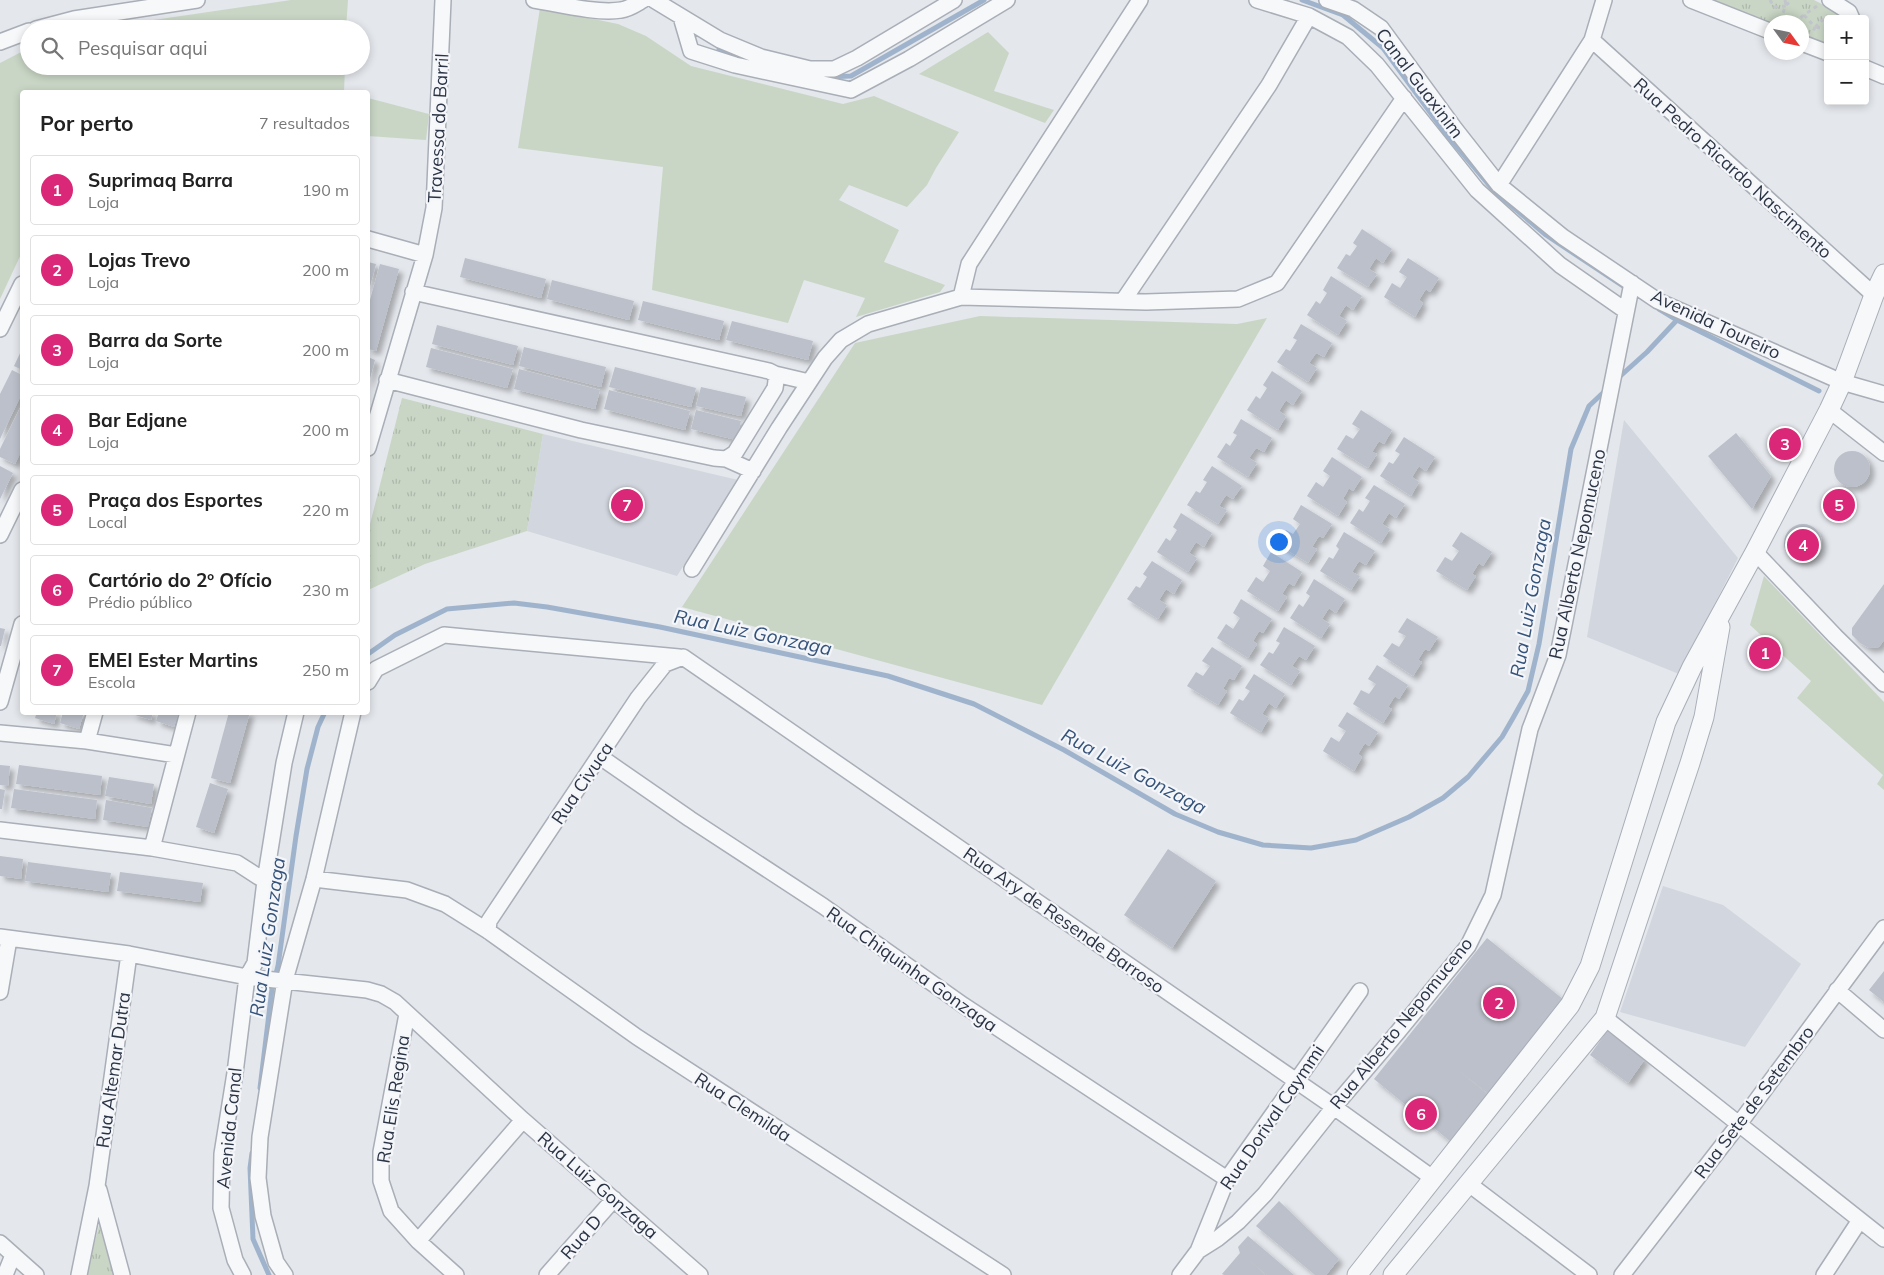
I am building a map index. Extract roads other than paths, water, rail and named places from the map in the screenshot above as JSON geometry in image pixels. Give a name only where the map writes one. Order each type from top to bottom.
[{"type":"street","points":[[70,20],[197,0]]},
{"type":"street","name":"Travessa do Barril","points":[[370,441],[425,255],[434,208],[443,0]]},
{"type":"street","points":[[534,0],[603,11],[621,10],[634,6],[643,0]]},
{"type":"street","points":[[654,0],[720,40],[761,57],[810,69],[834,69],[857,58],[954,0]]},
{"type":"street","points":[[682,16],[691,51],[735,65],[851,90],[909,59],[1007,0]]},
{"type":"street","points":[[961,297],[969,264],[1140,0]]},
{"type":"street","points":[[1257,0],[1309,16],[1348,37],[1377,65],[1478,190],[1560,265],[1626,311]]},
{"type":"street","name":"Canal Guaxinim","points":[[1327,0],[1353,10],[1381,28],[1455,129],[1499,185]]},
{"type":"street","points":[[1499,185],[1592,40],[1604,0]]},
{"type":"street","points":[[1690,0],[1764,29]]},
{"type":"street","points":[[1825,2],[1850,12],[1851,15]]},
{"type":"street","points":[[1123,301],[1269,85],[1309,16]]},
{"type":"street","points":[[0,42],[20,34]]},
{"type":"street","name":"Rua Pedro Ricardo Nascimento","points":[[1592,40],[1880,286]]},
{"type":"street","points":[[1809,40],[1824,50]]},
{"type":"street","points":[[1869,70],[1884,76]]},
{"type":"street","points":[[692,569],[809,382],[825,358],[841,340],[868,324],[961,297],[1146,302],[1238,299],[1277,283],[1404,98]]},
{"type":"street","name":"Avenida Toureiro","points":[[1499,185],[1563,237],[1658,300],[1842,382],[1884,394]]},
{"type":"street","points":[[370,240],[425,255]]},
{"type":"street","name":"Rua Alberto Nepomuceno","points":[[1180,1275],[1198,1251],[1238,1222],[1265,1194],[1334,1106],[1468,946],[1493,895],[1530,729],[1558,656],[1632,283]]},
{"type":"street","points":[[1357,1275],[1570,1005],[1590,966],[1666,722],[1687,676],[1755,552],[1829,410],[1880,286]]},
{"type":"street","points":[[0,329],[20,288]]},
{"type":"street","points":[[413,292],[769,371],[809,382]]},
{"type":"street","points":[[726,459],[735,453],[774,388],[775,374]]},
{"type":"street","points":[[387,380],[581,430],[726,459],[752,471]]},
{"type":"street","points":[[1829,410],[1884,453]]},
{"type":"street","points":[[0,534],[20,494]]},
{"type":"street","points":[[1755,552],[1884,684]]},
{"type":"street","points":[[1395,1274],[1605,1018],[1704,717],[1722,613]]},
{"type":"street","points":[[0,702],[20,631]]},
{"type":"street","points":[[370,679],[376,670],[444,635],[688,660]]},
{"type":"street","name":"Rua Ary de Resende Barroso","points":[[688,660],[1334,1106],[1434,1179]]},
{"type":"street","name":"Rua Civuca","points":[[488,931],[489,921],[638,698],[665,664],[688,660]]},
{"type":"street","points":[[1687,676],[1710,685]]},
{"type":"street","points":[[87,741],[94,715]]},
{"type":"street","points":[[152,848],[187,715]]},
{"type":"street","name":"Avenida Canal","points":[[243,1275],[235,1260],[221,1208],[222,1154],[255,962],[265,881],[284,763],[295,715]]},
{"type":"street","name":"Avenida Canal","points":[[285,1275],[276,1262],[270,1246],[263,1216],[258,1178],[260,1137],[282,980],[314,879],[352,715]]},
{"type":"street","points":[[0,733],[87,741],[176,755]]},
{"type":"street","name":"Rua Chiquinha Gonzaga","points":[[599,756],[690,819],[823,906],[963,1005],[1227,1179]]},
{"type":"street","points":[[0,830],[152,848],[237,863],[265,881]]},
{"type":"street","name":"Rua Clemilda","points":[[314,879],[407,890],[445,904],[488,931],[637,1037],[1003,1275]]},
{"type":"street","name":"Rua Sete de Setembro","points":[[1622,1275],[1739,1124],[1884,928]]},
{"type":"street","points":[[0,992],[5,938]]},
{"type":"street","name":"Rua Luiz Gonzaga","points":[[5,938],[129,954],[252,977],[367,990],[381,994],[395,1002],[524,1120],[700,1275]]},
{"type":"street","name":"Rua Altemar Dutra","points":[[80,1275],[98,1186],[129,954]]},
{"type":"street","points":[[1837,990],[1884,1030]]},
{"type":"street","name":"Rua Dorival Caymmi","points":[[1198,1251],[1227,1179],[1295,1080],[1360,991]]},
{"type":"street","name":"Rua Elis Regina","points":[[407,1014],[380,1152],[380,1181],[391,1211],[418,1241],[456,1275]]},
{"type":"street","points":[[1605,1018],[1884,1239]]},
{"type":"street","points":[[418,1241],[524,1120]]},
{"type":"street","points":[[1469,1184],[1589,1275]]},
{"type":"street","name":"Rua Altemar Dutra","points":[[98,1186],[122,1275]]},
{"type":"street","name":"Rua D","points":[[547,1275],[614,1199]]},
{"type":"street","points":[[1824,1275],[1860,1220]]},
{"type":"street","points":[[0,1243],[36,1275]]},
{"type":"street","points":[[5,1275],[12,1255]]},
{"type":"waterway","points":[[821,76],[851,76],[984,0]]},
{"type":"waterway","points":[[1302,0],[1343,15],[1383,48],[1446,134],[1494,191],[1546,235],[1629,290]]},
{"type":"waterway","points":[[719,49],[733,53]]},
{"type":"waterway","points":[[1659,309],[1677,320],[1819,391]]},
{"type":"waterway","name":"Rua Luiz Gonzaga","points":[[1617,379],[1647,352],[1677,320]]},
{"type":"waterway","name":"Rua Luiz Gonzaga","points":[[370,653],[395,635],[447,609],[514,603],[660,627],[888,676],[974,704],[1064,750],[1175,814],[1218,832],[1263,845],[1311,848],[1356,840],[1409,817],[1443,798],[1468,777],[1502,737],[1513,718],[1528,691],[1539,644],[1571,449],[1589,406],[1606,390]]},
{"type":"waterway","name":"Rua Luiz Gonzaga","points":[[260,1088],[272,989],[278,966],[307,769],[318,727],[324,715]]},
{"type":"waterway","points":[[252,1153],[250,1168],[253,1239],[269,1275]]},
{"type":"place","name":"Barra da Sorte","points":[[1785,444]]},
{"type":"place","name":"EMEI Ester Martins","points":[[627,505]]},
{"type":"place","name":"Praça dos Esportes","points":[[1839,505]]},
{"type":"place","name":"Bar Edjane","points":[[1803,545]]},
{"type":"place","name":"Suprimaq Barra","points":[[1765,653]]},
{"type":"place","name":"Lojas Trevo","points":[[1499,1003]]},
{"type":"place","name":"Cartório do 2º Ofício","points":[[1421,1114]]}]
